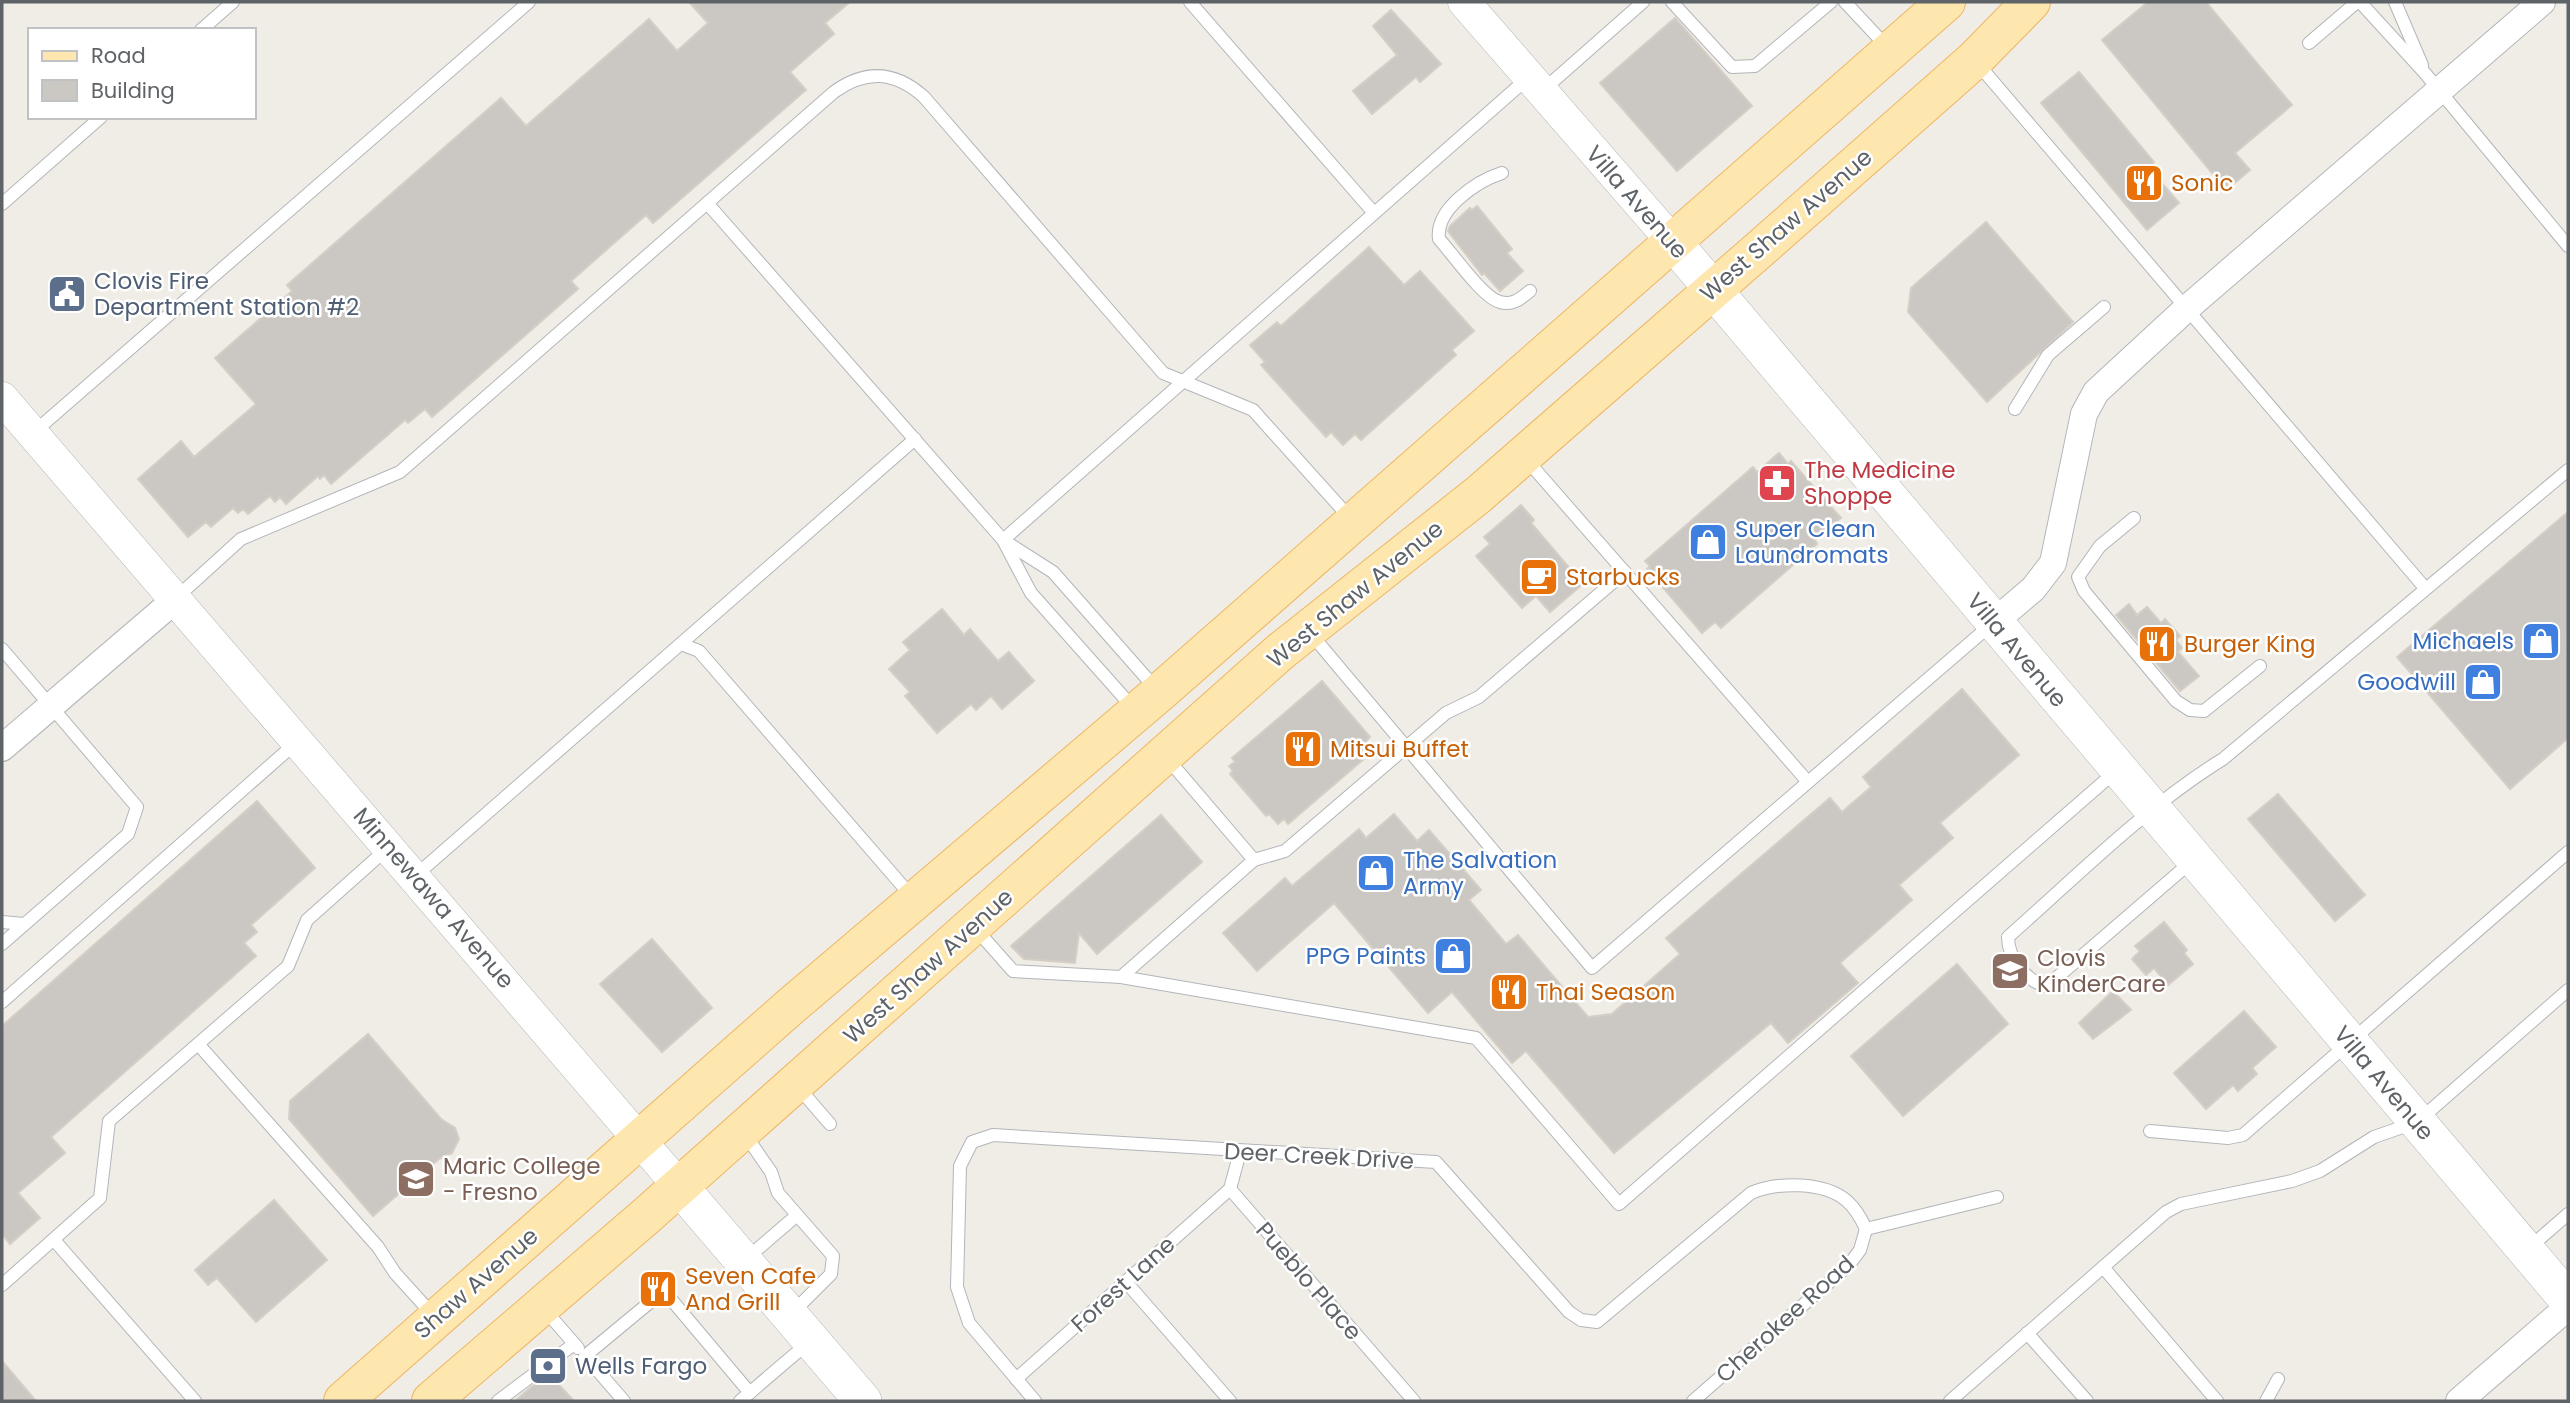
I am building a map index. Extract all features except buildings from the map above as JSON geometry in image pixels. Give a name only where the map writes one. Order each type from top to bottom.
[{"type":"main road","points":[[640,1139],[1148,702],[1946,2]]},
{"type":"main road","name":"West Shaw Avenue","points":[[679,1185],[1307,629],[1434,530],[1712,290],[1974,60],[2031,2]]},
{"type":"main road","name":"Villa Avenue","points":[[1672,241],[2568,1300]]},
{"type":"main road","points":[[1204,720],[1195,708],[1194,696],[1200,687],[1347,560],[1354,522]]},
{"type":"main road","points":[[973,926],[984,884],[1154,730],[1162,719],[1163,705],[1148,702]]},
{"type":"main road","name":"Shaw Avenue","points":[[343,1401],[640,1139]]},
{"type":"main road","points":[[431,1401],[679,1185]]},
{"type":"main road","name":"Minnewawa Avenue","points":[[679,1185],[863,1401]]},
{"type":"street","name":"Villa Avenue","points":[[1464,2],[1672,241]]},
{"type":"street","points":[[1993,623],[2033,589],[2053,563],[2089,402],[2114,372],[2186,309],[2432,81],[2542,2]]},
{"type":"street","name":"Minnewawa Avenue","points":[[2,398],[679,1185]]},
{"type":"street","points":[[2,748],[176,599]]},
{"type":"street","points":[[2459,1401],[2568,1307]]},
{"type":"lane","points":[[203,28],[233,2]]},
{"type":"lane","points":[[33,433],[529,2]]},
{"type":"lane","points":[[1190,2],[1374,213]]},
{"type":"lane","points":[[1003,540],[1374,213],[1535,84],[1643,2]]},
{"type":"lane","points":[[1672,2],[1732,67],[1755,66],[1831,2]]},
{"type":"lane","points":[[1845,2],[1890,51]]},
{"type":"lane","points":[[2309,43],[2358,2],[2432,81],[2568,246]]},
{"type":"lane","points":[[2395,2],[2432,81]]},
{"type":"lane","points":[[1974,60],[2425,588]]},
{"type":"lane","points":[[176,599],[241,539],[400,472],[850,80],[866,75],[892,76],[906,82],[925,97],[1163,373],[1253,410],[1354,522]]},
{"type":"lane","points":[[2,204],[99,119]]},
{"type":"lane","points":[[1502,173],[1484,179],[1442,216],[1438,228],[1440,239],[1491,298],[1508,303],[1518,301],[1530,291]]},
{"type":"lane","points":[[707,203],[1003,540],[1031,593],[1148,702]]},
{"type":"lane","points":[[2015,410],[2048,355],[2104,307]]},
{"type":"lane","points":[[415,876],[915,439]]},
{"type":"lane","points":[[1523,455],[1808,782]]},
{"type":"lane","points":[[2194,859],[2047,986],[2034,984],[2008,951],[2008,937],[2152,810],[2185,783],[2223,759],[2568,470]]},
{"type":"lane","points":[[2134,518],[2100,546],[2078,577],[2084,592],[2167,691],[2190,710],[2204,711],[2260,666]]},
{"type":"lane","points":[[1003,540],[1053,572],[1148,702]]},
{"type":"lane","points":[[1121,977],[1254,860],[1285,851],[1446,713],[1479,698],[1625,572]]},
{"type":"lane","points":[[1307,629],[1592,968],[1993,623]]},
{"type":"lane","points":[[681,644],[699,650],[915,900]]},
{"type":"lane","points":[[2,649],[137,807],[128,834],[2,944]]},
{"type":"lane","points":[[2,1002],[299,741]]},
{"type":"lane","points":[[1163,754],[1254,860]]},
{"type":"lane","points":[[973,926],[1013,971],[1121,977],[1476,1038],[1619,1204],[2118,769]]},
{"type":"lane","points":[[2,1285],[100,1198],[109,1121],[288,966],[307,920],[390,847]]},
{"type":"lane","points":[[2150,1131],[2228,1138],[2244,1135],[2568,852]]},
{"type":"lane","points":[[2,922],[24,924]]},
{"type":"lane","points":[[1950,1401],[2166,1212],[2180,1204],[2292,1181],[2320,1171],[2374,1137],[2417,1122],[2568,990]]},
{"type":"lane","points":[[198,1044],[369,1237],[395,1273],[435,1318]]},
{"type":"lane","points":[[795,1084],[830,1124]]},
{"type":"lane","points":[[585,1356],[661,1293],[670,1298],[745,1397],[800,1328],[831,1274],[833,1256],[778,1193],[771,1172],[742,1130]]},
{"type":"lane","name":"Deer Creek Drive","points":[[1016,1379],[969,1323],[957,1287],[960,1166],[972,1142],[993,1135],[1240,1152],[1436,1161],[1569,1312],[1581,1320],[1597,1322],[1751,1193],[1769,1185],[1789,1183],[1845,1199],[1858,1213],[1866,1229]]},
{"type":"lane","points":[[1230,1189],[1240,1152]]},
{"type":"lane","name":"Forest Lane","points":[[1016,1379],[1230,1189]]},
{"type":"lane","name":"Pueblo Place","points":[[1230,1189],[1414,1401]]},
{"type":"lane","points":[[1866,1229],[1997,1197]]},
{"type":"lane","points":[[2526,1251],[2568,1214]]},
{"type":"lane","points":[[743,1261],[796,1216]]},
{"type":"lane","name":"Cherokee Road","points":[[1693,1401],[1849,1265],[1860,1250],[1866,1229]]},
{"type":"lane","points":[[54,1240],[195,1401]]},
{"type":"lane","points":[[2103,1268],[2217,1401]]},
{"type":"lane","points":[[1126,1282],[1230,1401]]},
{"type":"lane","points":[[541,1306],[624,1401]]},
{"type":"lane","points":[[2027,1332],[2087,1401]]},
{"type":"lane","points":[[498,1401],[574,1344]]},
{"type":"lane","points":[[1016,1379],[1035,1401]]},
{"type":"lane","points":[[2266,1401],[2278,1379]]},
{"type":"place","name":"Sonic","points":[[2144,183]]},
{"type":"place","name":"Clovis Fire Department Station #2","points":[[67,294]]},
{"type":"place","name":"The Medicine Shoppe","points":[[1777,483]]},
{"type":"place","name":"Super Clean Laundromats","points":[[1708,542]]},
{"type":"place","name":"Starbucks","points":[[1539,577]]},
{"type":"place","name":"Michaels","points":[[2541,641]]},
{"type":"place","name":"Burger King","points":[[2157,644]]},
{"type":"place","name":"Goodwill","points":[[2483,682]]},
{"type":"place","name":"Mitsui Buffet","points":[[1303,749]]},
{"type":"place","name":"The Salvation Army","points":[[1376,873]]},
{"type":"place","name":"PPG Paints","points":[[1453,956]]},
{"type":"place","name":"Clovis KinderCare","points":[[2010,971]]},
{"type":"place","name":"Thai Season","points":[[1509,992]]},
{"type":"place","name":"Maric College - Fresno","points":[[416,1179]]},
{"type":"place","name":"Seven Cafe And Grill","points":[[658,1289]]},
{"type":"place","name":"Wells Fargo","points":[[548,1366]]}]
